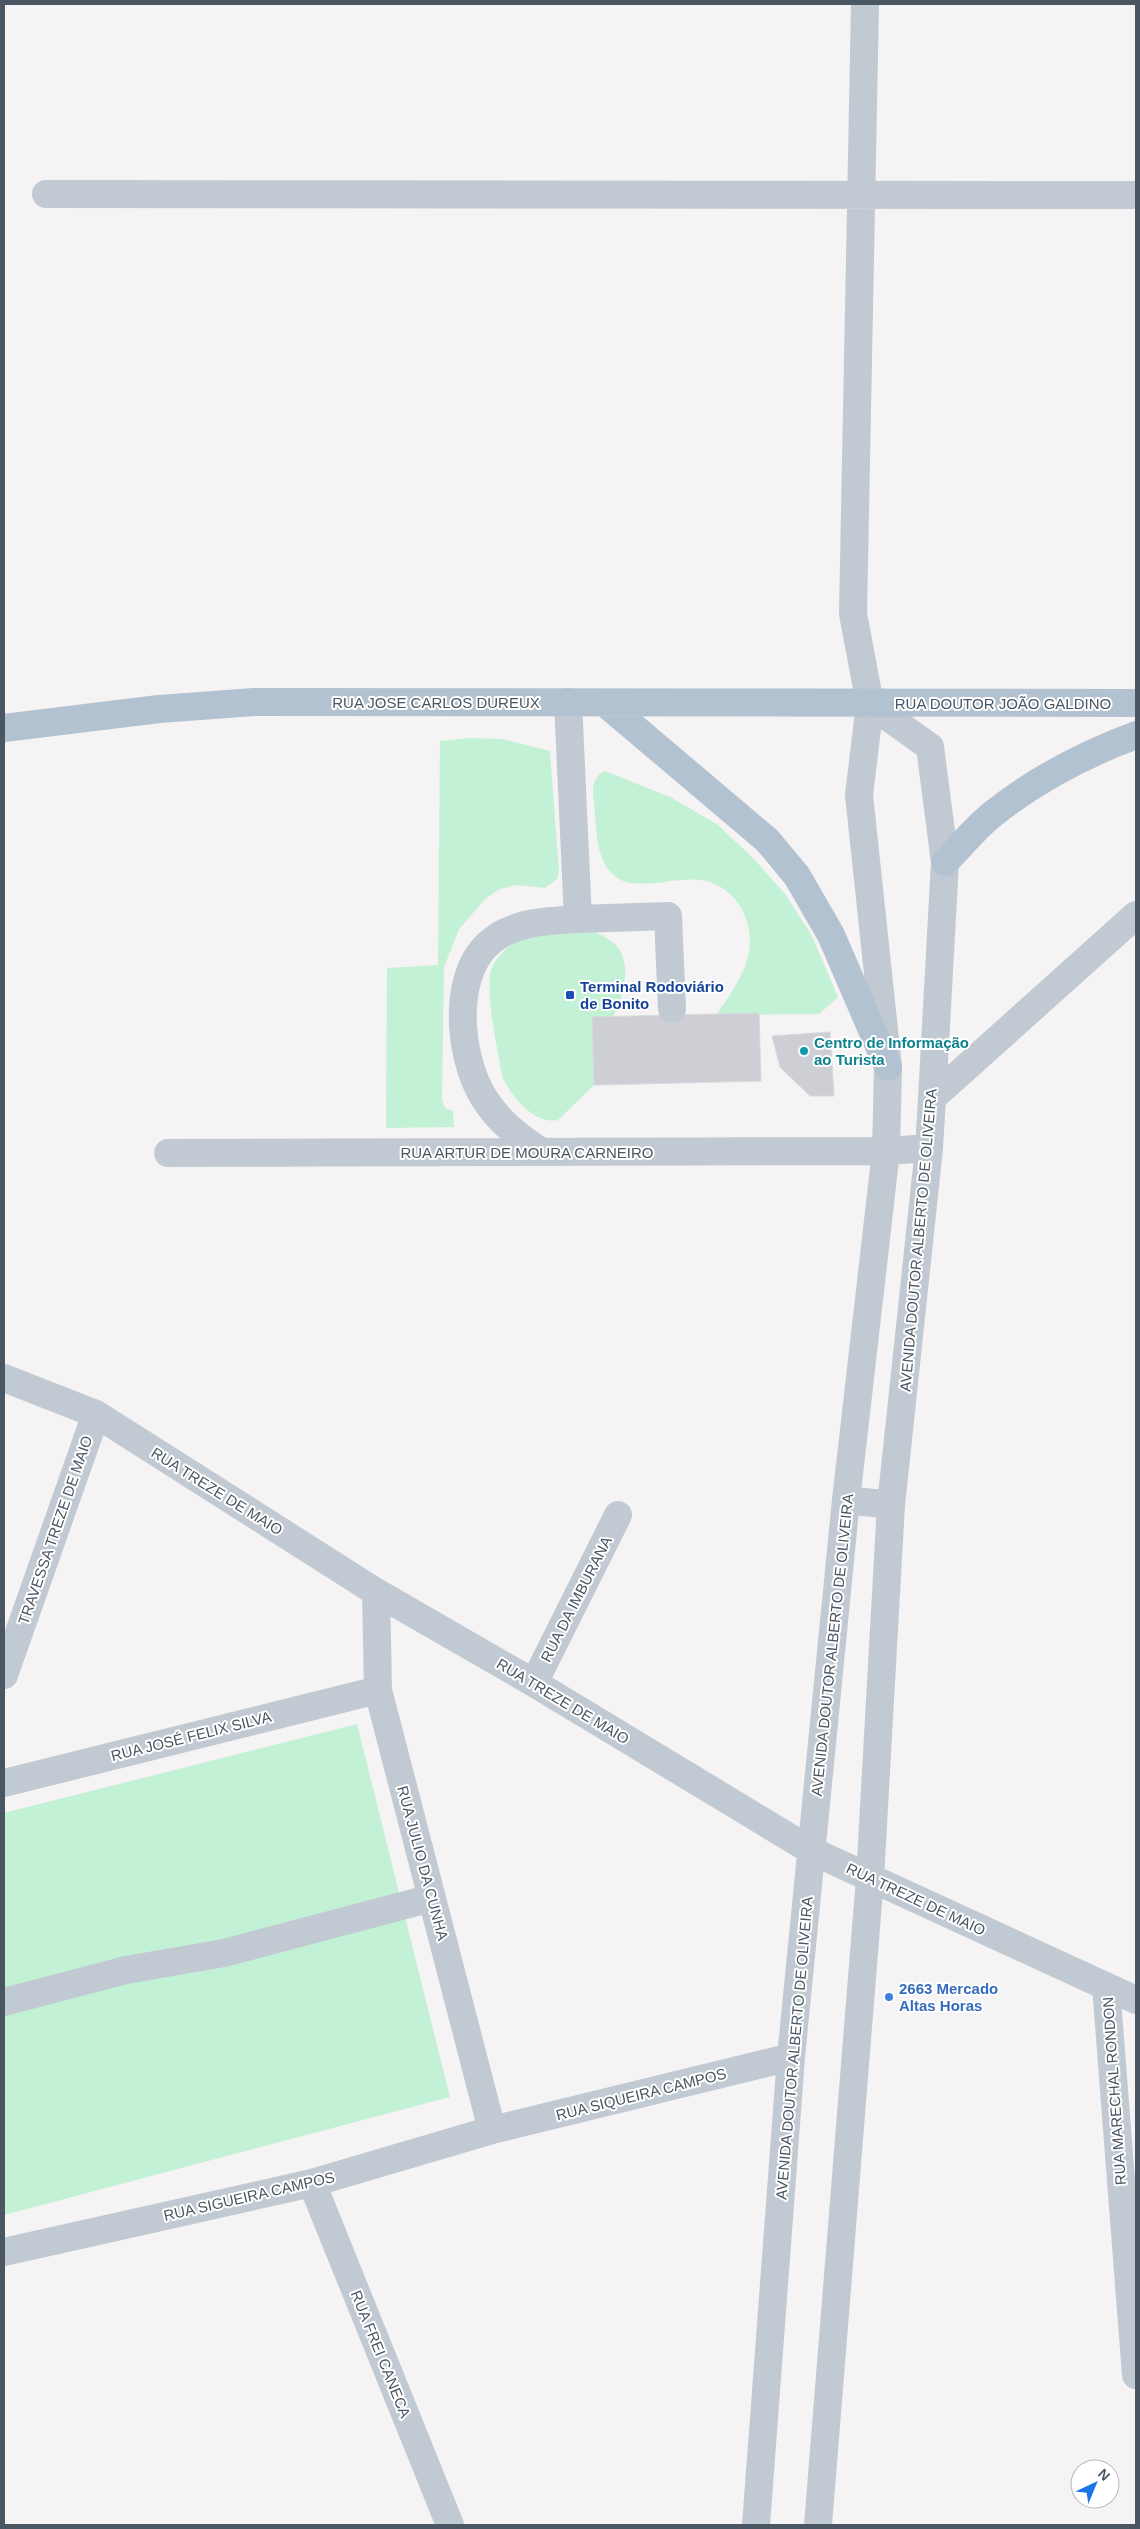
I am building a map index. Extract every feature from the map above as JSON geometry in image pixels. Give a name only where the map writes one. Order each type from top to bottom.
[{"type":"main road","name":"RUA JOSE CARLOS DUREUX","points":[[4,728],[159,709],[254,702],[870,704]]},
{"type":"main road","points":[[605,703],[767,840],[797,876],[831,934],[888,1067]]},
{"type":"main road","name":"RUA DOUTOR JOÃO GALDINO","points":[[870,704],[1136,703]]},
{"type":"main road","points":[[945,862],[993,813],[1046,777],[1098,749],[1136,735]]},
{"type":"street","points":[[865,4],[853,614],[870,704]]},
{"type":"street","points":[[46,194],[1136,195]]},
{"type":"street","points":[[568,702],[578,919]]},
{"type":"street","name":"AVENIDA DOUTOR ALBERTO DE OLIVEIRA","points":[[756,2525],[791,2057],[846,1500],[886,1151],[888,1067],[859,795],[870,704],[930,748],[945,862],[929,1148],[891,1505],[870,1878],[818,2525]]},
{"type":"street","points":[[542,1152],[506,1126],[484,1097],[469,1064],[463,1033],[464,1003],[469,974],[480,953],[496,937],[517,927],[537,922],[668,916],[672,1009]]},
{"type":"street","points":[[932,1098],[1136,916]]},
{"type":"street","name":"RUA ARTUR DE MOURA CARNEIRO","points":[[168,1154],[886,1151],[929,1148]]},
{"type":"street","name":"RUA TREZE DE MAIO","points":[[4,1378],[96,1414],[376,1592],[534,1683],[812,1851],[1136,2000]]},
{"type":"street","name":"TRAVESSA TREZE DE MAIO","points":[[4,1675],[96,1414]]},
{"type":"street","points":[[846,1500],[891,1505]]},
{"type":"street","name":"RUA DA IMBURANA","points":[[534,1683],[618,1515]]},
{"type":"street","name":"RUA JULIO DA CUNHA","points":[[376,1592],[378,1690],[492,2130]]},
{"type":"street","name":"RUA JOSÉ FELIX SILVA","points":[[4,1783],[378,1690]]},
{"type":"street","points":[[4,2002],[126,1970],[224,1953],[432,1898]]},
{"type":"street","name":"RUA MARECHAL RONDON","points":[[1106,1986],[1136,2375]]},
{"type":"street","name":"RUA SIQUEIRA CAMPOS","points":[[492,2130],[791,2057]]},
{"type":"street","name":"RUA SIGUEIRA CAMPOS","points":[[4,2252],[312,2183],[492,2130]]},
{"type":"street","name":"RUA FREI CANECA","points":[[312,2183],[450,2525]]},
{"type":"green space","points":[[470,738],[502,739],[550,751],[559,872],[557,879],[545,888],[517,885],[500,889],[486,898],[459,929],[444,967],[442,1100],[445,1108],[453,1111],[454,1127],[386,1128],[387,968],[438,965],[440,741]]},
{"type":"green space","points":[[605,771],[672,798],[718,825],[754,859],[785,894],[812,936],[838,997],[819,1014],[716,1015],[739,979],[749,953],[750,940],[744,914],[738,903],[729,893],[719,886],[706,881],[696,879],[635,883],[616,877],[609,870],[600,852],[598,843],[593,793],[595,780]]},
{"type":"green space","points":[[591,930],[612,942],[622,955],[625,964],[623,992],[613,1017],[592,1017],[594,1085],[558,1120],[540,1118],[532,1114],[517,1100],[502,1076],[491,1007],[491,970],[501,954],[521,939],[542,934]]},
{"type":"green space","points":[[357,1724],[450,2097],[4,2215],[4,1813]]},
{"type":"building","points":[[759,1013],[761,1081],[594,1085],[592,1017]]},
{"type":"building","name":"Centro de Informação ao Turista","points":[[830,1032],[834,1096],[810,1096],[780,1067],[772,1036]]},
{"type":"place","name":"Terminal Rodoviário de Bonito","points":[[570,995]]},
{"type":"place","name":"Centro de Informação ao Turista","points":[[804,1051]]},
{"type":"place","name":"2663 Mercado Altas Horas","points":[[889,1997]]}]
